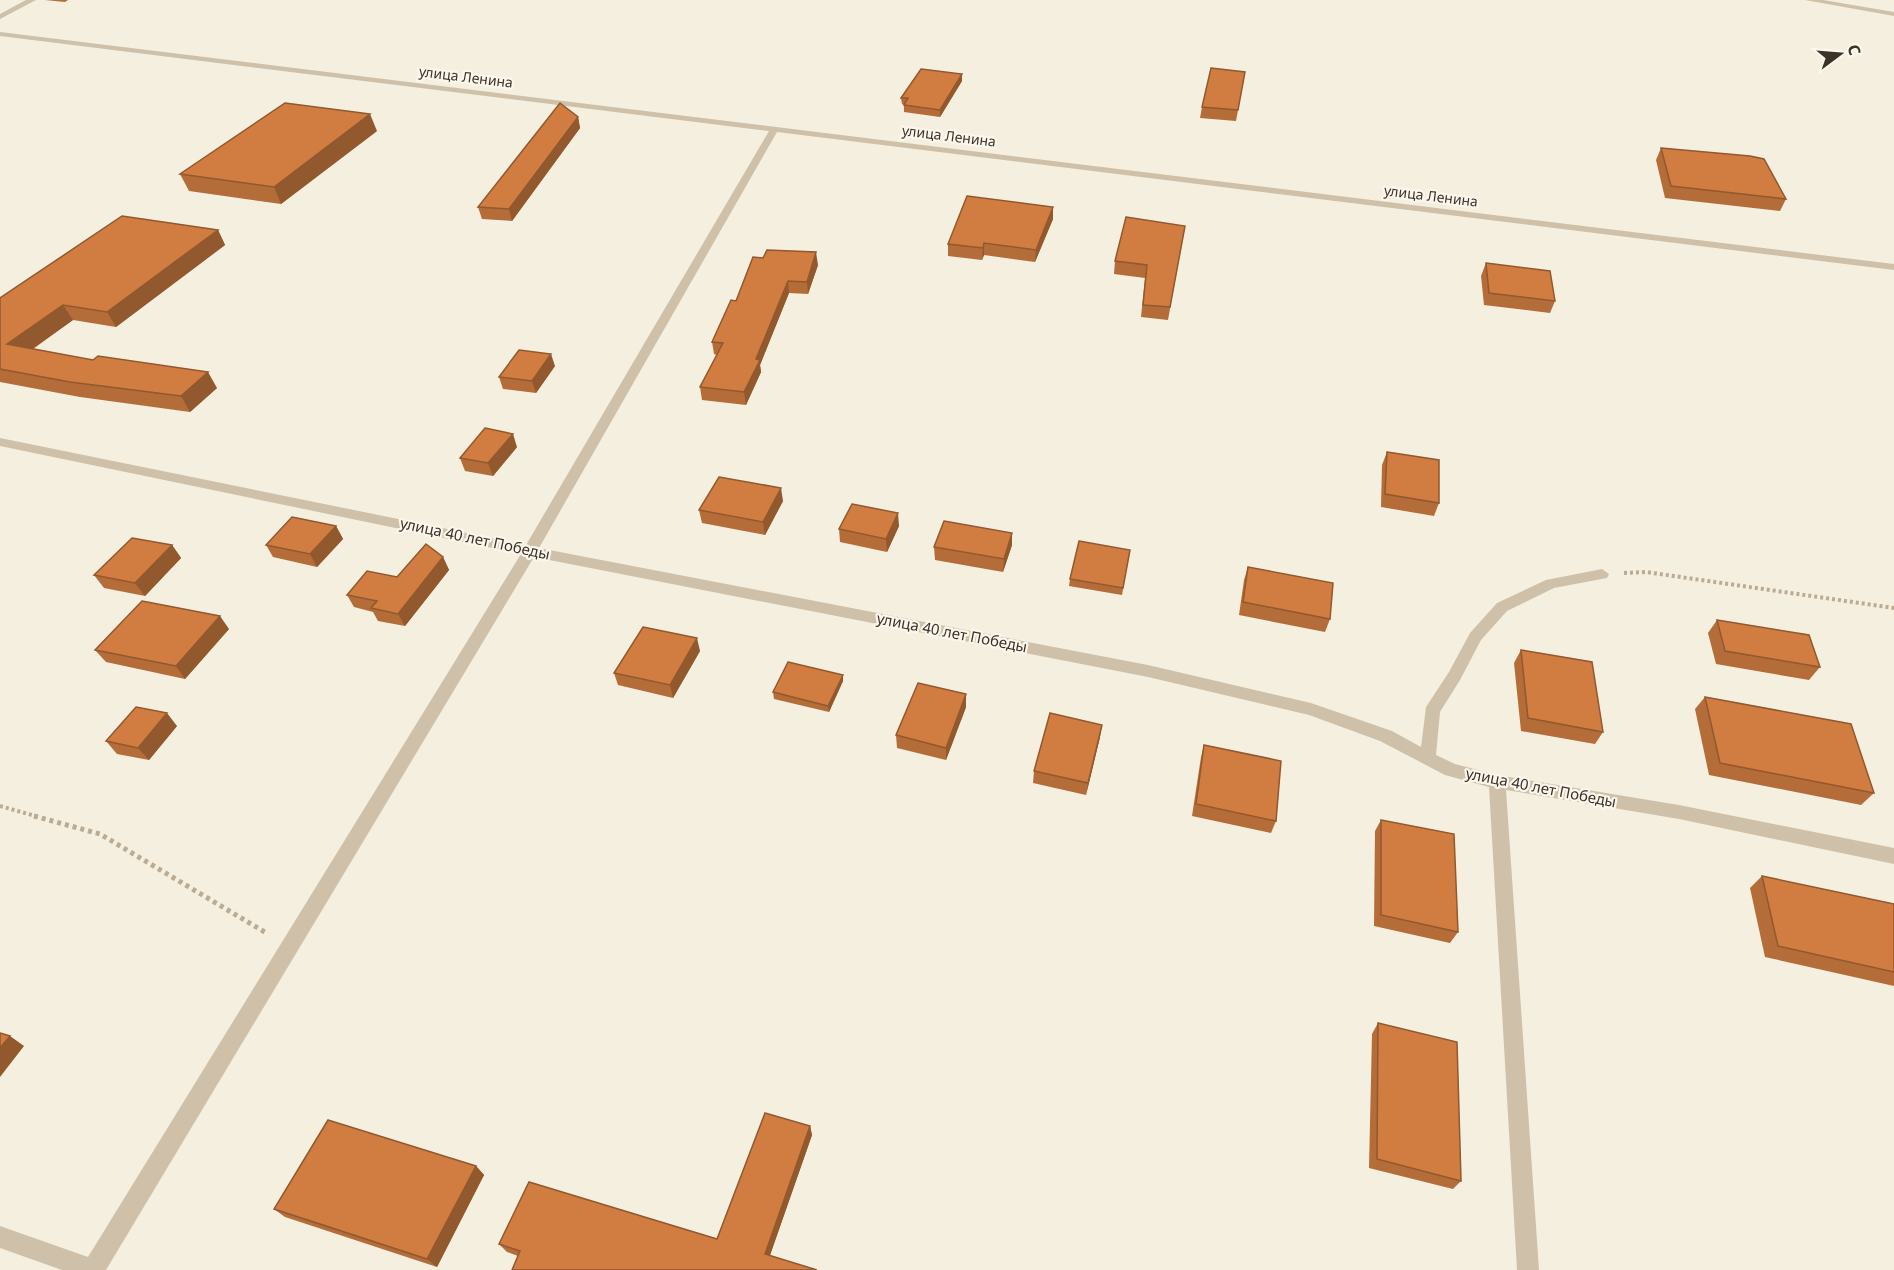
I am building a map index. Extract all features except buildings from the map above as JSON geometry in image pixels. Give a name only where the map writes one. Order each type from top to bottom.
[{"type":"street","points":[[0,17],[32,0]]},
{"type":"street","points":[[1809,0],[1894,14]]},
{"type":"street","name":"улица Ленина","points":[[0,33],[1894,267]]},
{"type":"street","points":[[0,1237],[93,1270],[530,551],[775,128]]},
{"type":"street","name":"улица 40 лет Победы","points":[[0,442],[530,551],[1148,671],[1311,709],[1386,736],[1451,770],[1497,782],[1679,812],[1894,856]]},
{"type":"street","points":[[1428,758],[1432,711],[1455,676],[1475,637],[1502,607],[1551,584],[1602,574]]},
{"type":"street","points":[[1497,782],[1528,1270]]},
{"type":"path","points":[[1602,574],[1646,572],[1894,608]]},
{"type":"path","points":[[0,806],[100,834],[289,946]]}]
